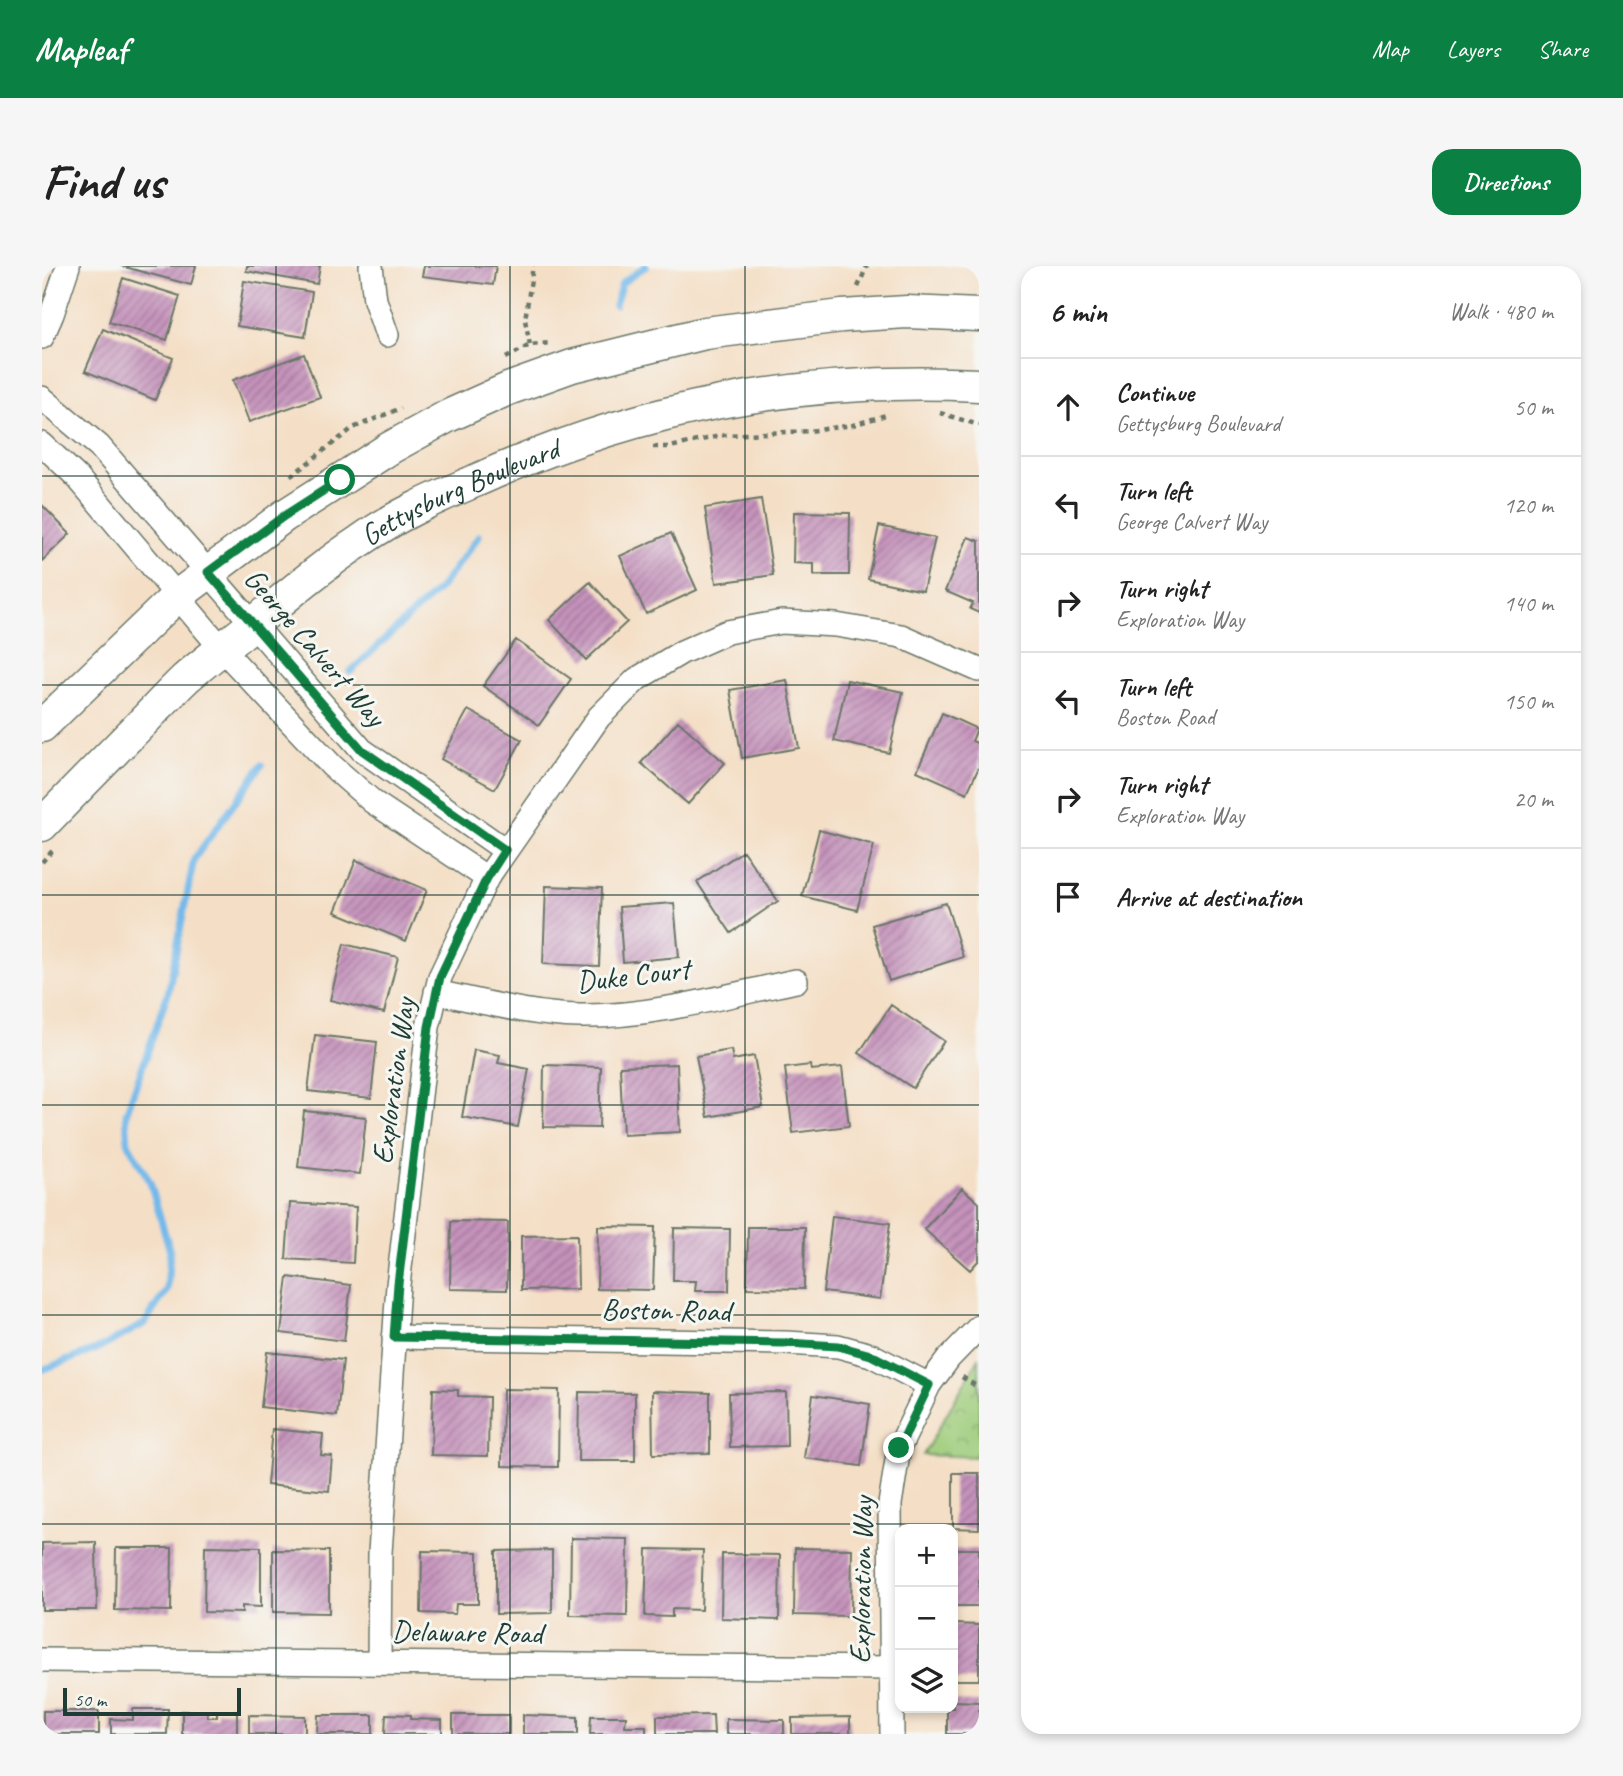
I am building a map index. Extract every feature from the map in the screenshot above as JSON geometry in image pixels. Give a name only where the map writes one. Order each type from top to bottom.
[{"type":"street","points":[[42,337],[68,266]]},
{"type":"street","points":[[371,266],[375,300],[387,335]]},
{"type":"street","points":[[42,726],[177,597],[284,516],[402,442],[448,416],[496,394],[572,366],[705,333],[842,316],[907,313],[979,315]]},
{"type":"street","name":"Gettysburg Boulevard","points":[[48,836],[185,680],[324,566],[362,539],[410,511],[517,461],[580,438],[652,417],[763,393],[830,385],[979,385]]},
{"type":"street","name":"George Calvert Way","points":[[42,398],[99,446],[362,750],[505,850]]},
{"type":"street","points":[[42,444],[77,477],[222,649],[342,775],[373,802],[487,878]]},
{"type":"street","name":"Exploration Way","points":[[379,1662],[380,1553],[398,1284],[427,1041],[440,977],[487,878],[599,717],[637,680],[682,652],[727,632],[782,622],[836,625],[901,636],[979,670]]},
{"type":"street","name":"Duke Court","points":[[436,992],[527,1011],[580,1016],[633,1013],[796,981]]},
{"type":"street","name":"Exploration Way","points":[[892,1734],[890,1504],[899,1448],[929,1385],[949,1358],[979,1327]]},
{"type":"street","name":"Boston Road","points":[[394,1337],[838,1346],[871,1355],[929,1385]]},
{"type":"street","name":"Delaware Road","points":[[42,1660],[892,1668]]},
{"type":"path","points":[[530,345],[525,320],[533,266]]},
{"type":"path","points":[[854,296],[867,266]]},
{"type":"path","points":[[936,411],[979,425]]},
{"type":"path","points":[[642,447],[670,447],[724,435],[810,431],[853,425],[900,413]]},
{"type":"path","points":[[42,862],[48,836]]},
{"type":"green space","points":[[979,1358],[979,1457],[923,1455]]},
{"type":"building","points":[[121,266],[196,266],[191,285]]},
{"type":"building","points":[[247,266],[320,266],[317,284],[246,271]]},
{"type":"building","points":[[424,266],[496,266],[493,285],[422,276]]},
{"type":"building","points":[[123,278],[180,296],[167,340],[109,322]]},
{"type":"building","points":[[244,281],[312,292],[305,337],[237,326]]},
{"type":"building","points":[[103,329],[173,358],[155,400],[85,371]]},
{"type":"building","points":[[304,354],[320,397],[249,422],[233,380]]},
{"type":"building","points":[[761,499],[773,575],[716,583],[705,508]]},
{"type":"building","points":[[42,505],[70,534],[42,561]]},
{"type":"building","points":[[794,512],[850,513],[849,575],[814,575],[814,564],[793,563]]},
{"type":"building","points":[[879,526],[935,538],[923,591],[868,579]]},
{"type":"building","points":[[671,533],[697,590],[646,614],[620,556]]},
{"type":"building","points":[[968,537],[979,541],[979,613],[970,609],[973,603],[945,591]]},
{"type":"building","points":[[590,582],[627,622],[586,660],[549,620]]},
{"type":"building","points":[[516,640],[571,679],[539,725],[483,686]]},
{"type":"building","points":[[787,680],[799,748],[742,758],[730,690]]},
{"type":"building","points":[[847,680],[903,692],[889,753],[834,741]]},
{"type":"building","points":[[468,710],[522,740],[495,789],[441,759]]},
{"type":"building","points":[[942,713],[977,729],[972,741],[979,744],[979,767],[967,793],[917,771]]},
{"type":"building","points":[[678,721],[725,763],[688,804],[641,763]]},
{"type":"building","points":[[819,830],[874,845],[857,910],[802,896]]},
{"type":"building","points":[[743,851],[778,901],[731,933],[697,882]]},
{"type":"building","points":[[356,860],[427,890],[406,941],[335,912]]},
{"type":"building","points":[[546,886],[602,888],[599,966],[543,964]]},
{"type":"building","points":[[674,903],[679,957],[623,962],[619,907]]},
{"type":"building","points":[[946,903],[963,957],[889,981],[872,925]]},
{"type":"building","points":[[344,944],[398,957],[384,1013],[330,1000]]},
{"type":"building","points":[[891,1005],[944,1041],[913,1088],[859,1053]]},
{"type":"building","points":[[315,1035],[377,1042],[371,1098],[308,1091]]},
{"type":"building","points":[[474,1050],[500,1055],[498,1063],[529,1069],[518,1127],[462,1117]]},
{"type":"building","points":[[731,1050],[733,1060],[754,1056],[763,1107],[708,1117],[696,1056]]},
{"type":"building","points":[[677,1064],[680,1132],[623,1135],[620,1066]]},
{"type":"building","points":[[544,1065],[601,1067],[599,1128],[543,1127]]},
{"type":"building","points":[[810,1065],[811,1070],[842,1067],[849,1126],[793,1133],[785,1068]]},
{"type":"building","points":[[304,1111],[366,1117],[360,1174],[298,1167]]},
{"type":"building","points":[[962,1188],[979,1203],[979,1260],[970,1270],[924,1229]]},
{"type":"building","points":[[290,1203],[356,1207],[353,1263],[286,1259]]},
{"type":"building","points":[[832,1216],[890,1223],[880,1299],[823,1292]]},
{"type":"building","points":[[451,1221],[508,1222],[507,1290],[450,1289]]},
{"type":"building","points":[[598,1226],[655,1227],[653,1290],[597,1289]]},
{"type":"building","points":[[748,1227],[805,1227],[804,1289],[747,1288]]},
{"type":"building","points":[[674,1228],[730,1229],[729,1291],[695,1291],[696,1281],[673,1281]]},
{"type":"building","points":[[577,1235],[578,1289],[521,1290],[521,1236]]},
{"type":"building","points":[[288,1277],[351,1285],[344,1341],[281,1333]]},
{"type":"building","points":[[267,1352],[343,1360],[337,1416],[261,1407]]},
{"type":"building","points":[[433,1389],[458,1390],[458,1396],[489,1397],[488,1456],[431,1455]]},
{"type":"building","points":[[503,1389],[559,1390],[558,1467],[502,1466]]},
{"type":"building","points":[[652,1391],[710,1393],[710,1453],[653,1454]]},
{"type":"building","points":[[579,1392],[635,1393],[635,1461],[578,1461]]},
{"type":"building","points":[[786,1392],[787,1446],[730,1447],[729,1393]]},
{"type":"building","points":[[813,1395],[870,1404],[861,1466],[804,1458]]},
{"type":"building","points":[[272,1429],[323,1434],[321,1455],[332,1456],[329,1491],[267,1485]]},
{"type":"building","points":[[953,1473],[979,1473],[979,1529],[958,1528],[958,1524],[953,1524]]},
{"type":"building","points":[[571,1538],[628,1539],[627,1616],[570,1615]]},
{"type":"building","points":[[96,1542],[97,1610],[42,1610],[42,1543]]},
{"type":"building","points":[[205,1546],[261,1547],[261,1607],[242,1606],[242,1613],[204,1612]]},
{"type":"building","points":[[116,1548],[172,1548],[171,1611],[115,1610]]},
{"type":"building","points":[[795,1548],[852,1549],[851,1616],[794,1615]]},
{"type":"building","points":[[647,1549],[703,1550],[701,1610],[672,1609],[672,1617],[645,1616]]},
{"type":"building","points":[[958,1549],[979,1549],[979,1606],[958,1606]]},
{"type":"building","points":[[273,1550],[329,1551],[329,1613],[273,1612]]},
{"type":"building","points":[[552,1550],[552,1613],[496,1614],[496,1551]]},
{"type":"building","points":[[422,1551],[478,1552],[478,1604],[456,1604],[455,1614],[421,1613]]},
{"type":"building","points":[[722,1554],[780,1555],[779,1620],[721,1618]]},
{"type":"building","points":[[958,1624],[979,1625],[979,1680],[958,1680]]},
{"type":"building","points":[[958,1701],[979,1702],[979,1734],[947,1734],[947,1713],[958,1713]]},
{"type":"building","points":[[133,1709],[168,1709],[167,1734],[111,1734],[111,1719],[133,1720]]},
{"type":"building","points":[[43,1711],[99,1711],[99,1734],[43,1734]]},
{"type":"building","points":[[182,1711],[207,1711],[207,1717],[217,1717],[217,1711],[237,1711],[237,1734],[182,1734]]},
{"type":"building","points":[[386,1714],[411,1715],[411,1719],[442,1720],[442,1734],[385,1734]]},
{"type":"building","points":[[249,1715],[305,1716],[305,1734],[249,1734]]},
{"type":"building","points":[[318,1715],[373,1715],[373,1734],[317,1734]]},
{"type":"building","points":[[453,1715],[509,1715],[509,1734],[453,1734]]},
{"type":"building","points":[[523,1715],[578,1717],[578,1734],[523,1734]]},
{"type":"building","points":[[713,1715],[714,1734],[657,1734],[657,1716]]},
{"type":"building","points":[[591,1716],[626,1716],[625,1726],[646,1726],[646,1734],[590,1734]]},
{"type":"building","points":[[850,1717],[850,1734],[792,1734],[792,1718]]},
{"type":"building","points":[[726,1719],[784,1720],[784,1734],[726,1734]]},
{"type":"waterway","points":[[615,305],[622,283],[646,266]]},
{"type":"waterway","points":[[350,672],[440,588],[479,536]]},
{"type":"waterway","points":[[42,1370],[100,1348],[144,1324],[167,1290],[170,1251],[150,1182],[128,1143],[126,1114],[168,993],[194,859],[262,765]]},
{"type":"route","points":[[340,480],[284,516],[208,572],[362,750],[505,850],[487,878],[440,977],[436,992],[429,1027],[394,1337],[838,1346],[871,1355],[929,1385],[899,1448]]}]
